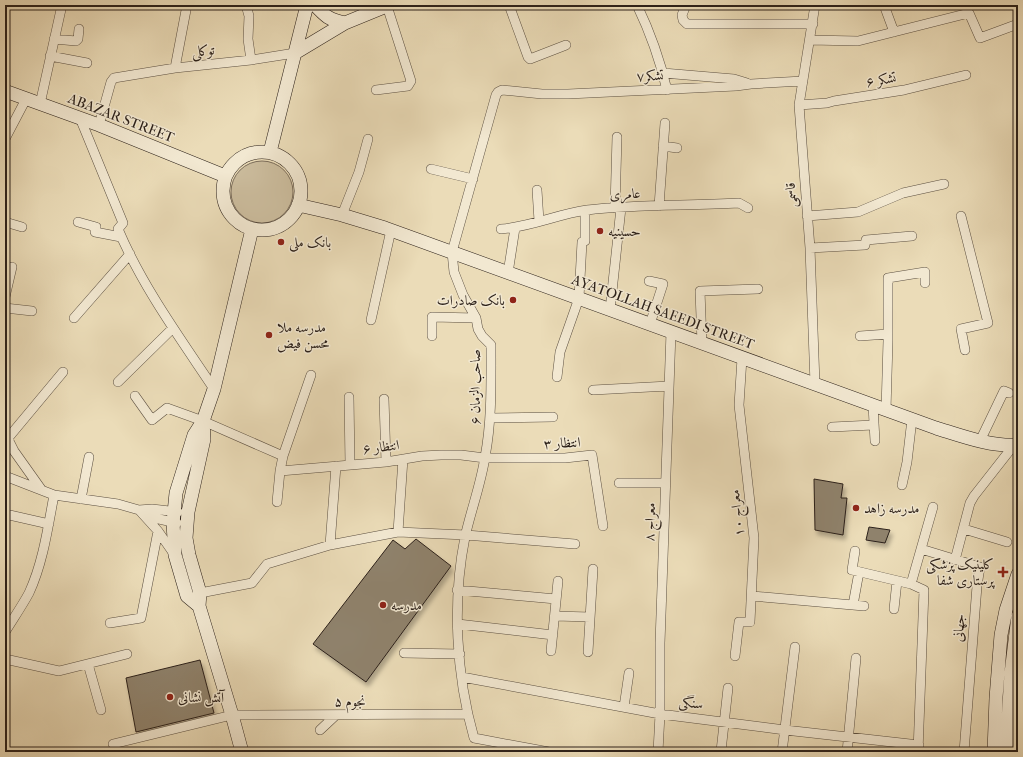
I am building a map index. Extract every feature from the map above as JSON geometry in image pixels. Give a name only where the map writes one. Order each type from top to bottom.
[{"type":"main road","points":[[270,152],[307,5]]},
{"type":"main road","points":[[315,5],[327,18],[333,21],[345,23]]},
{"type":"main road","points":[[295,53],[345,23],[388,6]]},
{"type":"main road","name":"ABAZAR STREET","points":[[5,91],[80,118],[225,176]]},
{"type":"main road","points":[[258,151],[270,152],[290,162],[300,183],[301,194],[293,215],[284,223],[269,229],[252,229],[242,225],[233,218],[226,209],[222,187],[230,166],[238,159],[258,151]]},
{"type":"main road","name":"AYATOLLAH SAEEDI STREET","points":[[298,205],[342,215],[391,230],[936,428],[980,441],[1017,445]]},
{"type":"main road","points":[[242,752],[198,606],[200,593],[180,518],[176,493],[194,435],[203,421],[214,389],[252,229]]},
{"type":"main road","points":[[180,518],[175,555],[187,596],[198,606]]},
{"type":"main road","points":[[994,752],[996,698],[1001,635],[1006,610],[1018,574]]},
{"type":"main road","points":[[1006,752],[1013,700],[1014,640],[1018,616]]},
{"type":"street","points":[[40,104],[62,5]]},
{"type":"street","points":[[175,68],[187,5]]},
{"type":"street","points":[[246,5],[249,16],[248,39],[251,60]]},
{"type":"street","points":[[509,5],[530,59],[566,45]]},
{"type":"street","points":[[637,5],[647,26],[668,90]]},
{"type":"street","points":[[686,5],[682,15],[683,20],[687,24],[813,24]]},
{"type":"street","name":"قاسمی","points":[[815,5],[799,105],[810,248],[815,384]]},
{"type":"street","points":[[884,5],[894,32]]},
{"type":"street","points":[[376,90],[408,86],[411,81],[388,6]]},
{"type":"street","points":[[810,40],[858,41],[969,13],[980,38],[1018,24]]},
{"type":"street","points":[[54,39],[76,41],[78,39],[79,29]]},
{"type":"street","name":"توکلی","points":[[98,125],[111,82],[114,78],[175,68],[251,60],[295,53]]},
{"type":"street","points":[[50,56],[87,63]]},
{"type":"street","points":[[663,73],[734,79],[751,84]]},
{"type":"street","name":"تشکر ۶","points":[[799,105],[827,103],[904,90],[966,75]]},
{"type":"street","name":"تشکر۷","points":[[473,179],[496,95],[502,90],[542,94],[568,94],[668,90],[803,81]]},
{"type":"street","points":[[5,139],[26,99]]},
{"type":"street","points":[[80,118],[123,222],[118,229],[121,237],[173,328],[214,389]]},
{"type":"street","points":[[659,206],[665,122]]},
{"type":"street","points":[[610,310],[618,208],[617,137]]},
{"type":"street","points":[[342,215],[359,172],[368,139]]},
{"type":"street","points":[[663,146],[677,148]]},
{"type":"street","points":[[431,169],[473,179],[452,252]]},
{"type":"street","points":[[807,216],[858,212],[903,193],[944,184]]},
{"type":"street","points":[[537,190],[539,221]]},
{"type":"street","name":"عامری","points":[[501,229],[515,228],[585,211],[618,208],[739,203],[748,208]]},
{"type":"street","points":[[557,377],[560,352],[579,298],[582,242],[585,241],[585,211]]},
{"type":"street","points":[[961,216],[988,322],[961,329],[966,350]]},
{"type":"street","points":[[5,222],[22,227]]},
{"type":"street","points":[[78,222],[96,227],[95,232],[121,237]]},
{"type":"street","points":[[508,273],[515,228]]},
{"type":"street","points":[[371,320],[391,230]]},
{"type":"street","points":[[810,248],[865,245],[866,240],[912,236]]},
{"type":"street","name":"صاحب الزمان ۶","points":[[452,252],[454,272],[463,295],[476,318],[478,329],[482,336],[492,345],[490,418],[485,458],[466,535],[457,590],[460,654],[467,714],[474,738],[539,751]]},
{"type":"street","points":[[74,318],[130,254]]},
{"type":"street","points":[[5,297],[12,268]]},
{"type":"street","points":[[886,410],[888,278],[925,272],[925,283]]},
{"type":"street","points":[[649,281],[663,284],[650,324]]},
{"type":"street","points":[[702,343],[700,291],[758,289]]},
{"type":"street","points":[[5,308],[32,311]]},
{"type":"street","points":[[432,336],[432,317],[476,318]]},
{"type":"street","points":[[118,382],[173,328]]},
{"type":"street","name":"معراج ۸","points":[[658,752],[660,714],[660,643],[671,332]]},
{"type":"street","points":[[860,336],[888,334]]},
{"type":"street","name":"معراج ۱۰","points":[[735,656],[739,622],[750,622],[754,538],[739,405],[742,358]]},
{"type":"street","points":[[41,489],[14,451],[6,436],[63,372]]},
{"type":"street","points":[[277,502],[280,471],[284,456],[311,376]]},
{"type":"street","points":[[593,390],[669,386]]},
{"type":"street","points":[[980,441],[1004,390],[1009,393]]},
{"type":"street","points":[[135,396],[152,420],[167,408],[203,421],[284,456]]},
{"type":"street","points":[[349,397],[350,465]]},
{"type":"street","points":[[384,399],[386,462]]},
{"type":"street","points":[[873,405],[875,441]]},
{"type":"street","points":[[490,418],[553,417]]},
{"type":"street","points":[[902,484],[907,462],[912,419]]},
{"type":"street","points":[[832,427],[873,425]]},
{"type":"street","points":[[955,560],[970,503],[974,496],[1017,445]]},
{"type":"street","name":"انتظار ۶","points":[[280,471],[386,462],[441,455],[461,455],[485,458]]},
{"type":"street","name":"انتظار ۳","points":[[485,458],[565,458],[592,455],[603,526]]},
{"type":"street","points":[[81,499],[89,457]]},
{"type":"street","points":[[398,532],[403,459]]},
{"type":"street","points":[[330,545],[336,466]]},
{"type":"street","points":[[5,476],[54,495],[118,504],[140,510],[152,509],[180,518]]},
{"type":"street","points":[[619,483],[665,483]]},
{"type":"street","points":[[5,632],[29,592],[42,554],[54,495]]},
{"type":"street","points":[[911,584],[933,507]]},
{"type":"street","points":[[140,510],[158,531],[175,555]]},
{"type":"street","points":[[5,514],[49,524]]},
{"type":"street","points":[[964,529],[1008,542]]},
{"type":"street","points":[[110,623],[141,618],[158,531]]},
{"type":"street","points":[[200,593],[252,583],[267,564],[330,545],[398,532],[466,535],[575,544]]},
{"type":"street","name":"جهانی","points":[[921,550],[980,567],[976,586],[964,752]]},
{"type":"street","points":[[856,551],[852,570],[911,584],[924,590],[919,748]]},
{"type":"street","points":[[588,652],[593,569]]},
{"type":"street","points":[[853,605],[858,572]]},
{"type":"street","points":[[551,651],[558,581]]},
{"type":"street","points":[[894,609],[897,581]]},
{"type":"street","points":[[457,590],[556,599]]},
{"type":"street","points":[[752,596],[864,606]]},
{"type":"street","points":[[555,616],[590,617]]},
{"type":"street","points":[[458,624],[552,635]]},
{"type":"street","points":[[782,752],[786,730],[795,647]]},
{"type":"street","points":[[404,653],[460,654]]},
{"type":"street","points":[[5,659],[58,671],[127,654]]},
{"type":"street","points":[[847,752],[856,658]]},
{"type":"street","points":[[88,664],[101,710]]},
{"type":"street","points":[[624,707],[628,673]]},
{"type":"street","name":"سنگی","points":[[462,677],[660,714],[786,730],[848,736],[919,748]]},
{"type":"street","points":[[721,751],[728,688]]},
{"type":"street","name":"نجوم ۵","points":[[113,744],[232,715],[467,714]]},
{"type":"street","points":[[320,730],[336,715]]},
{"type":"street","points":[[539,751],[549,752]]},
{"type":"shaded area","points":[[262,161],[274,163],[284,170],[291,180],[293,192],[291,204],[284,214],[274,221],[262,223],[250,221],[240,214],[233,204],[231,192],[233,180],[240,170],[250,163]]},
{"type":"building","points":[[814,479],[843,484],[841,498],[847,498],[843,535],[815,530]]},
{"type":"building","points":[[869,527],[890,530],[885,543],[866,540]]},
{"type":"building","name":"مدرسه","points":[[416,539],[451,566],[366,682],[313,644],[393,540],[405,549]]},
{"type":"building","name":"آتش نشانی","points":[[200,660],[214,713],[136,732],[126,678]]},
{"type":"place","name":"حسینیه","points":[[600,231]]},
{"type":"place","name":"بانک ملی","points":[[281,242]]},
{"type":"place","name":"بانک صادرات","points":[[513,300]]},
{"type":"place","name":"مدرسه ملا محسن فیض","points":[[269,335]]},
{"type":"place","name":"مدرسه زاهد","points":[[856,508]]},
{"type":"place","name":"کلینیک پزشکی پرستاری شفا","points":[[1003,572]]},
{"type":"place","name":"مدرسه","points":[[383,605]]},
{"type":"place","name":"آتش نشانی","points":[[170,697]]}]
